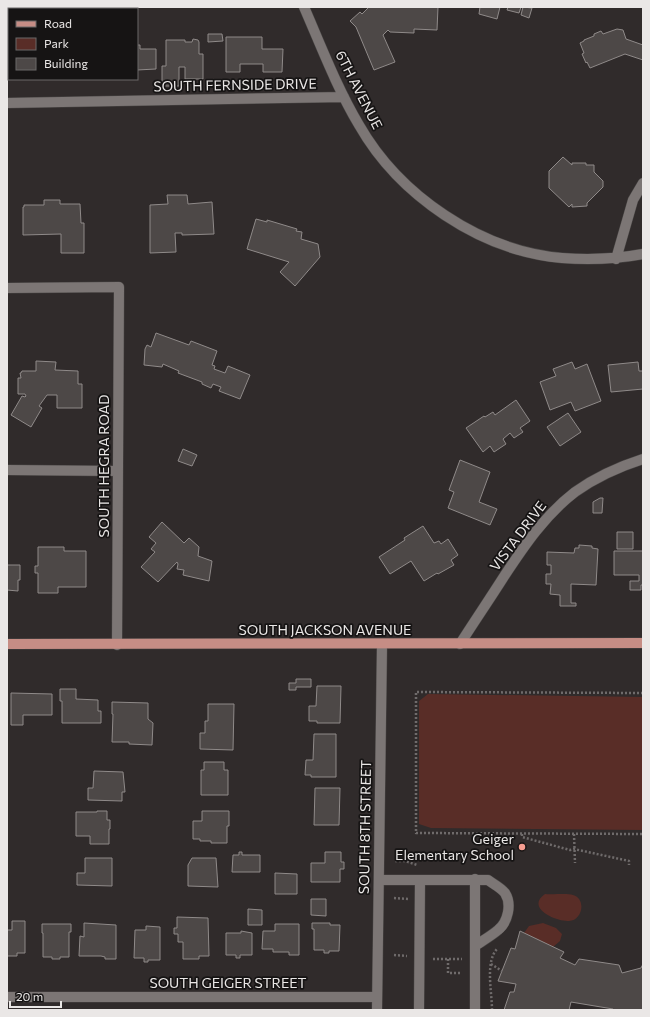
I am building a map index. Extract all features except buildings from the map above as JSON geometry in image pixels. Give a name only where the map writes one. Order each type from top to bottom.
[{"type":"main road","name":"SOUTH JACKSON AVENUE","points":[[7,644],[643,643]]},
{"type":"street","name":"6TH AVENUE","points":[[304,7],[358,125],[399,178],[420,197],[450,219],[481,235],[506,245],[533,253],[561,258],[616,259],[643,254]]},
{"type":"street","name":"SOUTH FERNSIDE DRIVE","points":[[7,103],[344,97]]},
{"type":"street","points":[[616,259],[633,200],[643,183]]},
{"type":"street","name":"SOUTH HEGRA ROAD","points":[[7,288],[119,287],[117,645]]},
{"type":"street","name":"VISTA DRIVE","points":[[460,644],[522,549],[547,517],[575,492],[597,478],[617,467],[643,459]]},
{"type":"street","points":[[7,470],[118,470]]},
{"type":"street","name":"SOUTH 8TH STREET","points":[[377,1010],[382,644]]},
{"type":"street","points":[[379,880],[475,879],[488,880],[498,886],[505,894],[509,905],[506,920],[499,929],[475,946]]},
{"type":"street","points":[[475,879],[475,1010]]},
{"type":"street","points":[[419,1010],[420,880]]},
{"type":"street","name":"SOUTH GEIGER STREET","points":[[7,997],[377,997]]},
{"type":"path","points":[[643,693],[416,692],[416,834],[643,834]]},
{"type":"path","points":[[522,834],[522,838],[570,850],[574,849],[629,861],[629,865]]},
{"type":"path","points":[[574,834],[575,863]]},
{"type":"path","points":[[394,955],[403,956]]},
{"type":"path","points":[[428,959],[465,959]]},
{"type":"path","points":[[448,959],[448,974]]},
{"type":"path","points":[[490,964],[502,971]]},
{"type":"green space","points":[[428,694],[643,697],[643,830],[431,828],[419,824],[419,701]]},
{"type":"green space","points":[[545,894],[570,894],[577,897],[581,905],[580,914],[577,918],[569,921],[563,921],[550,917],[540,909],[538,904],[540,899]]},
{"type":"green space","points":[[543,923],[556,928],[562,934],[560,941],[553,947],[524,933],[529,926]]},
{"type":"place","name":"Geiger Elementary School","points":[[522,847]]}]
